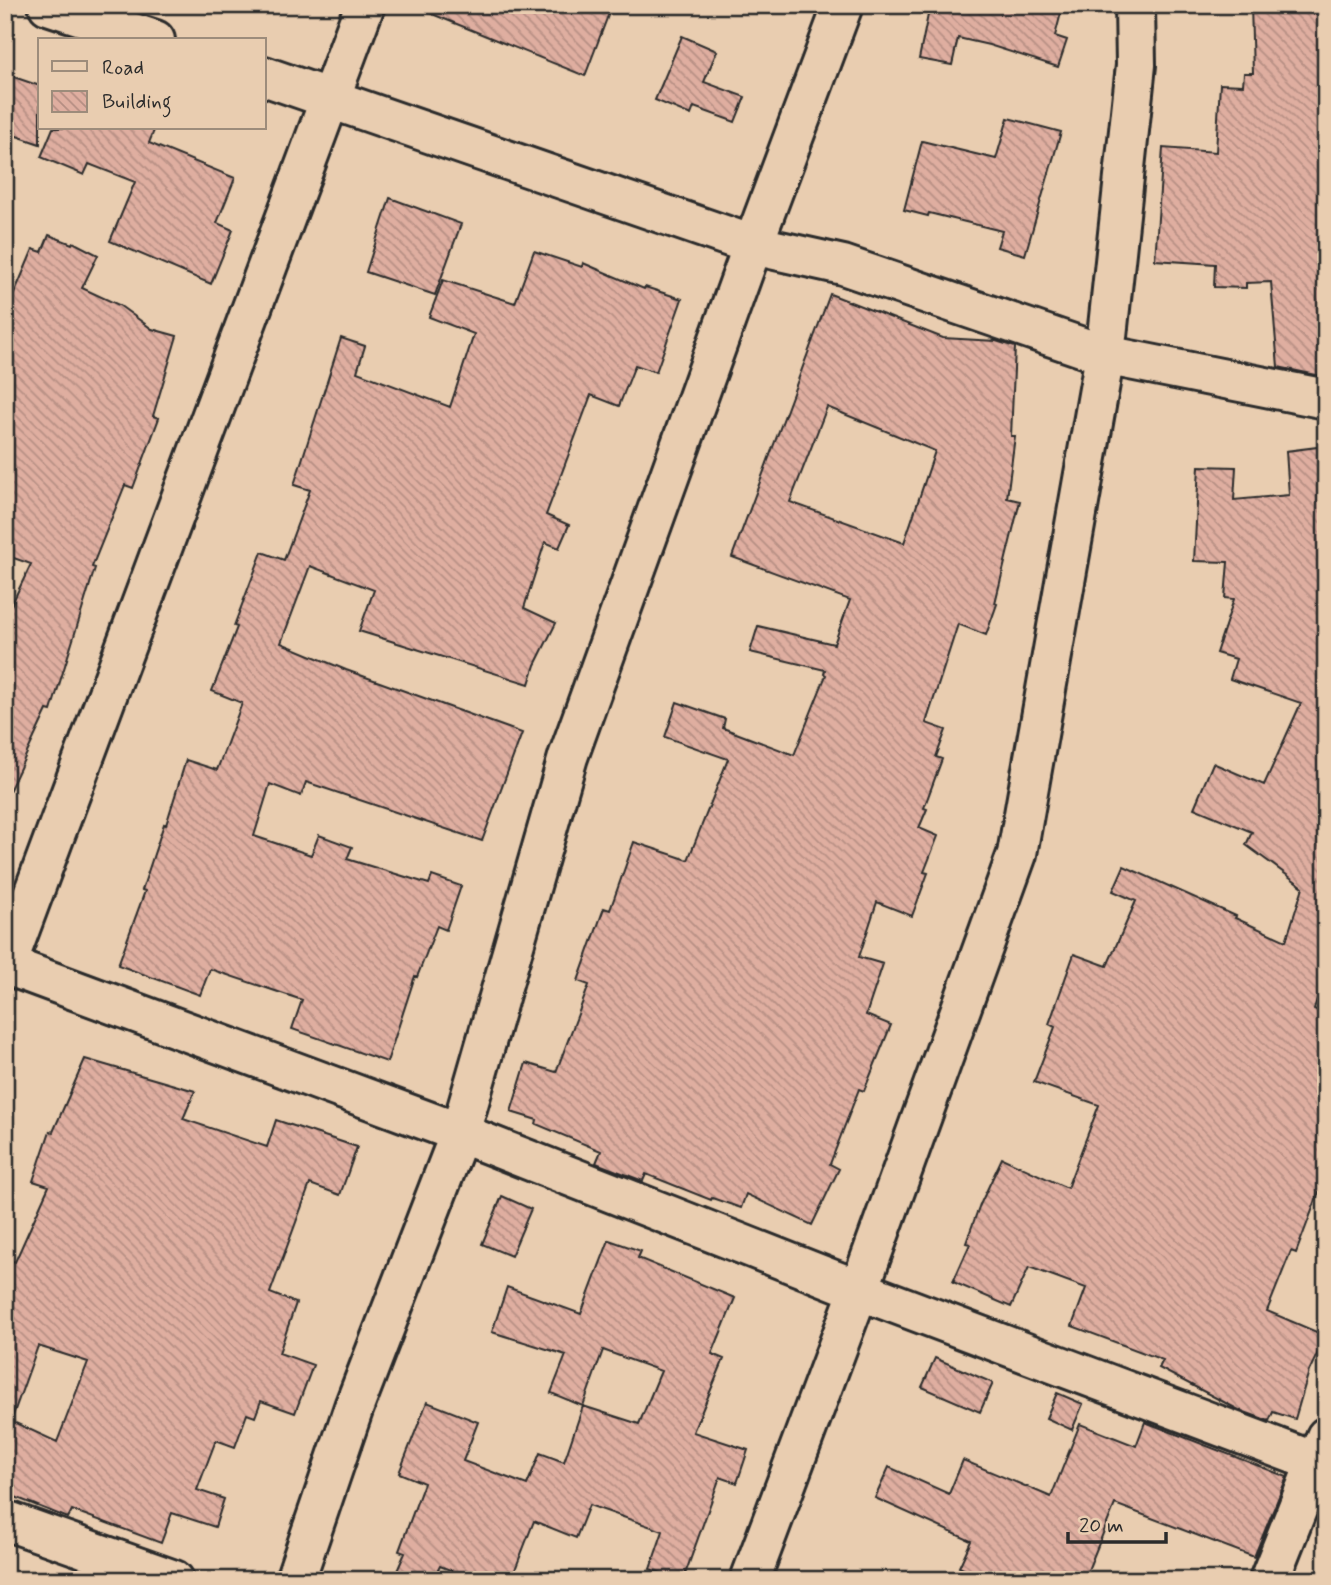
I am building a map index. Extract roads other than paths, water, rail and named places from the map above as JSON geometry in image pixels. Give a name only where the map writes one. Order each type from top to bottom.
[{"type":"street","points":[[48,5],[149,38]]},
{"type":"street","points":[[365,5],[6,967],[460,1133],[859,1290],[1322,1455],[1269,1580]]},
{"type":"street","points":[[295,1580],[354,1407],[460,1133],[568,757],[843,5]]},
{"type":"street","points":[[750,1580],[859,1290],[1017,854],[1105,355],[1136,65],[1135,5]]},
{"type":"street","points":[[266,77],[753,245],[843,264],[1105,355],[1326,398]]},
{"type":"street","points":[[5,1520],[174,1580]]}]
